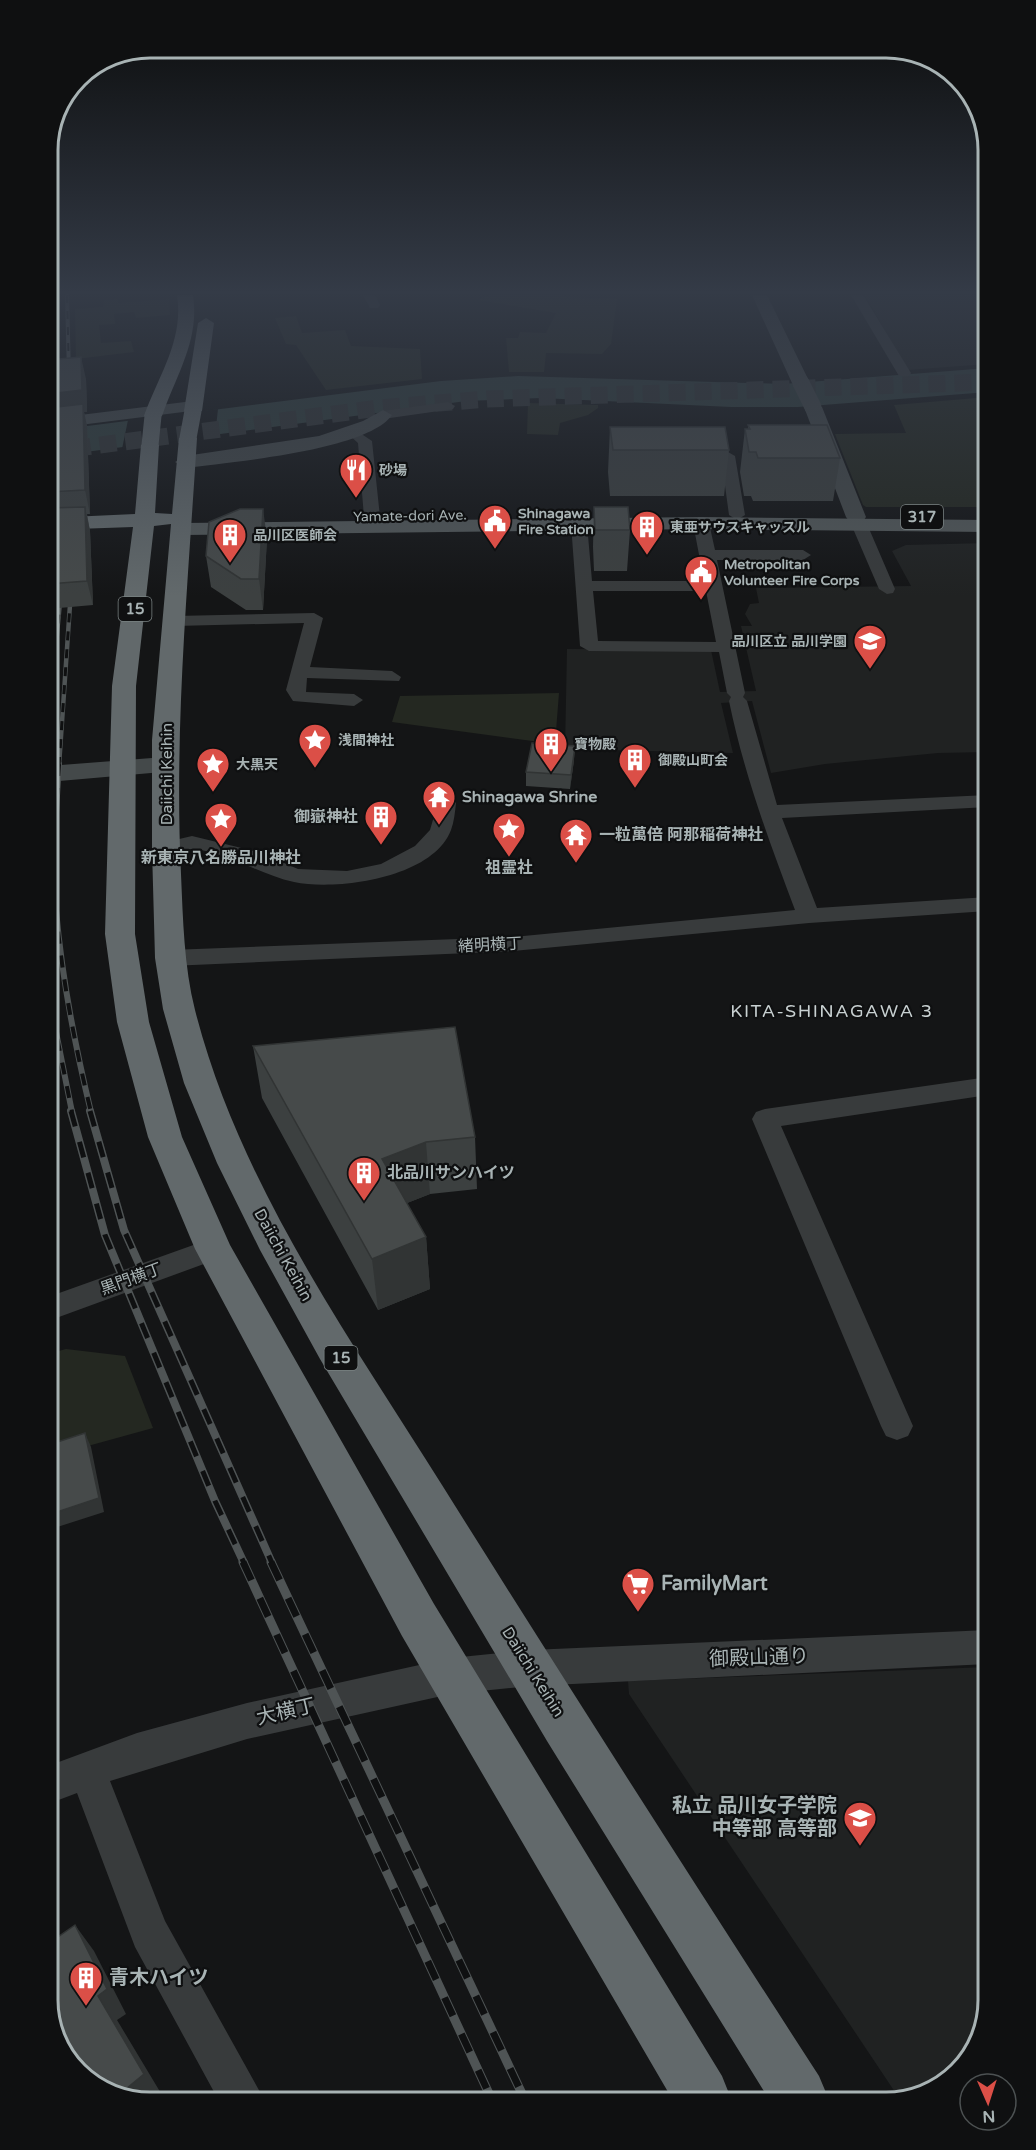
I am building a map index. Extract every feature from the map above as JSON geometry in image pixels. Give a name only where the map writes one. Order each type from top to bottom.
[{"type":"highway","name":"15","points":[[162,395],[154,413],[144,525],[124,686],[120,934],[133,1022],[165,1137],[213,1249],[451,1676],[699,2092]]},
{"type":"highway","name":"Daiichi Keihin","points":[[195,395],[185,462],[183,524],[168,688],[165,765],[170,958],[179,1009],[201,1083],[234,1163],[273,1240],[334,1347],[531,1668],[796,2092]]},
{"type":"highway","points":[[59,524],[183,524]]},
{"type":"highway","points":[[59,535],[144,525]]},
{"type":"main road","name":"Yamate-dori Ave.","points":[[183,524],[372,517],[737,515],[978,526]]},
{"type":"main road","name":"Yamate-dori Ave.","points":[[183,524],[701,523],[978,517]]},
{"type":"street","points":[[807,395],[887,589]]},
{"type":"street","points":[[185,462],[354,433],[368,428],[383,415],[448,406]]},
{"type":"street","points":[[59,423],[193,408]]},
{"type":"street","points":[[354,433],[365,441],[372,517]]},
{"type":"street","points":[[728,456],[737,515]]},
{"type":"street","points":[[701,523],[747,747],[768,812],[809,916]]},
{"type":"street","points":[[579,524],[589,646],[726,647]]},
{"type":"street","points":[[707,555],[803,555]]},
{"type":"street","points":[[583,586],[713,586]]},
{"type":"street","points":[[175,621],[314,618],[295,690],[300,697],[354,699]]},
{"type":"street","points":[[300,672],[393,677]]},
{"type":"street","points":[[59,773],[165,765]]},
{"type":"street","points":[[768,812],[978,802]]},
{"type":"street","points":[[166,849],[192,843],[250,857],[274,869],[297,876],[347,878],[388,869],[423,851],[440,831],[446,803]]},
{"type":"street","name":"緒明横丁","points":[[170,958],[513,944],[809,916],[978,905]]},
{"type":"street","points":[[897,1426],[765,1119],[978,1087]]},
{"type":"street","name":"黒門横丁","points":[[58,1305],[213,1249]]},
{"type":"street","name":"御殿山通り","points":[[531,1668],[978,1647]]},
{"type":"street","name":"大横丁","points":[[58,1781],[136,1752],[247,1721],[451,1676],[531,1668]]},
{"type":"street","points":[[87,1769],[149,1933],[237,2091]]},
{"type":"shaded area","points":[[328,395],[946,395],[798,407],[731,407],[541,398],[466,401],[59,456],[59,430]]},
{"type":"shaded area","points":[[978,398],[978,507],[866,507],[863,505],[835,434],[906,433],[894,405]]},
{"type":"shaded area","points":[[528,403],[598,405],[598,408],[588,415],[560,423],[558,435],[527,434]]},
{"type":"shaded area","name":"品川区立 品川学園","points":[[978,543],[978,752],[938,753],[825,764],[771,773],[752,701],[721,703],[733,753],[565,749],[567,649],[711,650],[720,692],[756,691],[741,626],[752,626],[745,614],[750,604],[759,603],[756,588],[911,586],[892,551],[906,545]]},
{"type":"shaded area","points":[[559,693],[555,744],[392,722],[400,696]]},
{"type":"shaded area","points":[[66,1349],[125,1356],[153,1428],[58,1454],[58,1351]]},
{"type":"shaded area","name":"私立 品川女子学院 中等部 高等部","points":[[978,1667],[978,2000],[976,2018],[968,2040],[955,2060],[942,2073],[921,2085],[894,2091],[629,1694],[628,1681]]},
{"type":"pier","points":[[218,409],[215,436],[122,449],[128,420]]},
{"type":"building","points":[[83,404],[85,490],[59,491],[59,407]]},
{"type":"building","points":[[748,425],[827,425],[840,458],[758,458],[756,452],[749,452],[745,429],[750,429]]},
{"type":"building","points":[[610,427],[725,427],[729,450],[613,450]]},
{"type":"building","points":[[85,507],[87,581],[59,583],[59,508]]},
{"type":"building","points":[[594,507],[628,507],[630,530],[595,530]]},
{"type":"building","points":[[240,509],[263,509],[259,579],[241,579],[206,556],[209,522]]},
{"type":"building","points":[[532,743],[575,746],[571,775],[526,772]]},
{"type":"building","points":[[455,1027],[475,1137],[426,1142],[382,1159],[426,1237],[372,1259],[253,1046]]},
{"type":"building","points":[[85,1433],[99,1498],[58,1512],[58,1442]]},
{"type":"building","points":[[75,1925],[107,1989],[98,1996],[144,2074],[126,2088],[94,2073],[77,2056],[65,2035],[58,2000],[58,1937]]},
{"type":"tunnel","points":[[59,451],[379,408],[487,399],[595,395]]},
{"type":"railway","points":[[59,766],[71,590]]},
{"type":"railway","points":[[59,615],[61,591]]},
{"type":"railway","points":[[59,764],[59,770]]},
{"type":"railway","points":[[59,932],[70,1012],[91,1112]]},
{"type":"railway","points":[[59,1045],[72,1112]]},
{"type":"railway","points":[[71,1111],[105,1235],[215,1501],[244,1563]]},
{"type":"railway","points":[[90,1111],[124,1230],[272,1563]]},
{"type":"railway","points":[[243,1562],[488,2091]]},
{"type":"railway","points":[[271,1562],[521,2092]]},
{"type":"place","name":"砂場","points":[[356,499]]},
{"type":"place","name":"Shinagawa Fire Station","points":[[495,550]]},
{"type":"place","name":"東亜サウスキャッスル","points":[[647,556]]},
{"type":"place","name":"品川区医師会","points":[[230,564]]},
{"type":"place","name":"Metropolitan Volunteer Fire Corps","points":[[701,601]]},
{"type":"place","name":"品川区立 品川学園","points":[[870,670]]},
{"type":"place","name":"浅間神社","points":[[315,769]]},
{"type":"place","name":"寶物殿","points":[[551,773]]},
{"type":"place","name":"御殿山町会","points":[[635,789]]},
{"type":"place","name":"大黒天","points":[[213,793]]},
{"type":"place","name":"Shinagawa Shrine","points":[[439,826]]},
{"type":"place","name":"御嶽神社","points":[[381,846]]},
{"type":"place","name":"新東京八名勝品川神社","points":[[221,848]]},
{"type":"place","name":"祖霊社","points":[[509,858]]},
{"type":"place","name":"一粒萬倍 阿那稲荷神社","points":[[576,864]]},
{"type":"place","name":"北品川サンハイツ","points":[[364,1202]]},
{"type":"place","name":"FamilyMart","points":[[638,1613]]},
{"type":"place","name":"私立 品川女子学院 中等部 高等部","points":[[860,1847]]},
{"type":"place","name":"青木ハイツ","points":[[86,2007]]},
{"type":"district","name":"KITA-SHINAGAWA 3","points":[[832,1011]]}]
